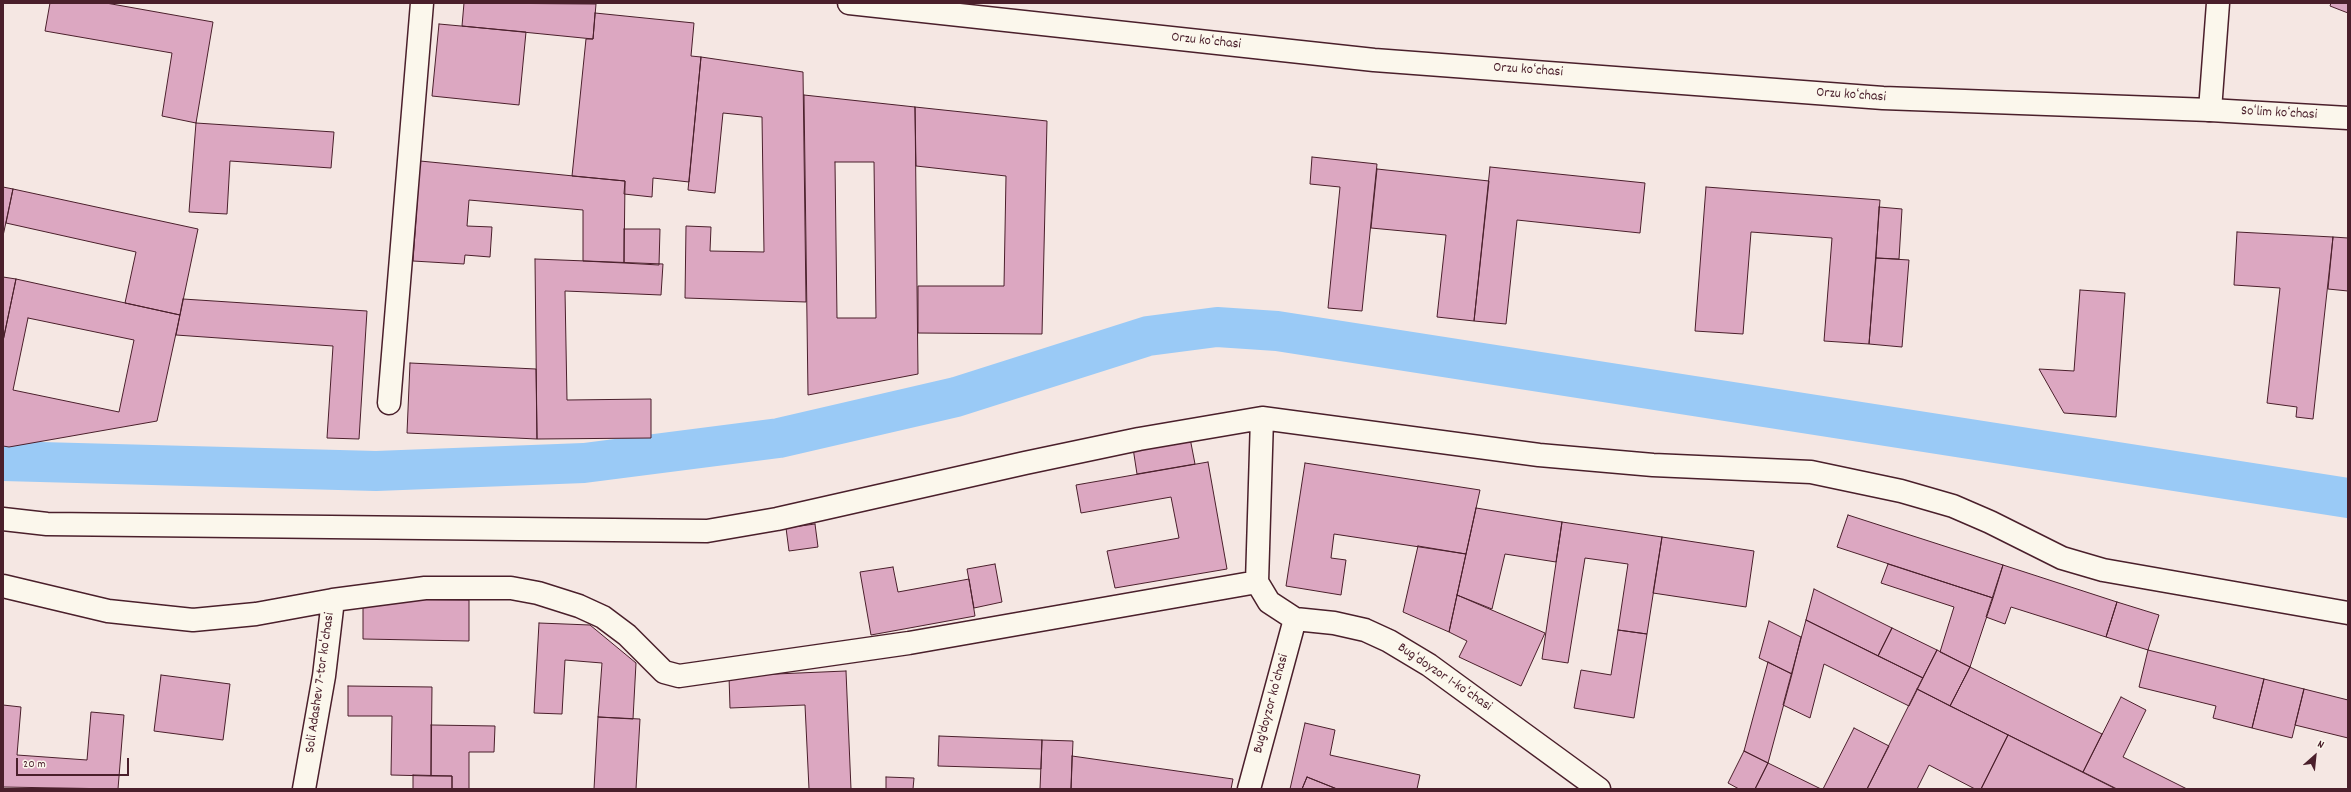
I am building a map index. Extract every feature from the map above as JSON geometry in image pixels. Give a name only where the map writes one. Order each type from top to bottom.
[{"type":"street","points":[[389,403],[422,3]]},
{"type":"street","name":"Orzu koʻchasi","points":[[849,3],[887,5],[1374,60],[1883,98],[2210,110]]},
{"type":"street","points":[[2210,110],[2218,3]]},
{"type":"street","name":"Soʻlim koʻchasi","points":[[2210,110],[2348,118]]},
{"type":"street","points":[[333,600],[425,588],[511,588],[538,593],[579,606],[603,617],[627,635],[664,672],[679,676],[909,643],[1257,582],[1262,418]]},
{"type":"street","points":[[3,519],[47,524],[707,531],[776,519],[1025,462],[1131,441],[1262,418],[1539,455],[1653,465],[1811,472],[1901,491],[1952,506],[1990,522],[2062,558],[2103,570],[2348,613]]},
{"type":"street","name":"Bugʻdoyzor 1-koʻchasi","points":[[1257,582],[1269,602],[1295,619],[1334,623],[1365,630],[1389,641],[1429,665],[1599,789]]},
{"type":"street","name":"Soli Adashev 7-tor koʻchasi","points":[[3,586],[108,611],[193,620],[256,614],[333,600],[324,676],[304,789]]},
{"type":"street","name":"Bug'doyzor koʻchasi","points":[[1249,789],[1295,619]]},
{"type":"building","points":[[50,3],[106,3],[213,22],[196,123],[162,116],[172,53],[45,31]]},
{"type":"building","points":[[464,3],[596,4],[593,39],[462,26]]},
{"type":"building","points":[[2331,3],[2348,3],[2348,13],[2330,6]]},
{"type":"building","points":[[595,13],[694,23],[691,56],[701,57],[689,182],[653,178],[652,197],[624,194],[625,181],[572,176],[586,39],[593,39]]},
{"type":"building","points":[[439,24],[526,32],[519,105],[432,96]]},
{"type":"building","points":[[701,57],[803,72],[806,302],[685,298],[686,226],[711,227],[710,251],[764,252],[762,117],[723,113],[715,193],[688,190]]},
{"type":"building","points":[[804,95],[915,107],[918,374],[808,395]],"holes":[[[835,162],[874,162],[876,318],[837,318]]]},
{"type":"building","points":[[915,107],[1047,121],[1042,334],[918,333],[918,286],[1004,286],[1006,176],[916,166]]},
{"type":"building","points":[[196,123],[334,132],[331,168],[230,161],[227,214],[189,212]]},
{"type":"building","points":[[1312,157],[1377,164],[1362,311],[1328,308],[1340,187],[1310,184]]},
{"type":"building","points":[[420,161],[625,181],[624,263],[583,261],[583,210],[469,200],[467,226],[492,227],[490,257],[465,255],[464,264],[413,261]]},
{"type":"building","points":[[1490,167],[1645,183],[1640,233],[1517,220],[1506,324],[1474,321]]},
{"type":"building","points":[[1377,169],[1489,181],[1474,321],[1437,317],[1446,235],[1371,228]]},
{"type":"building","points":[[3,187],[13,189],[3,236]]},
{"type":"building","points":[[1706,187],[1880,200],[1869,344],[1824,341],[1832,238],[1751,232],[1743,334],[1695,331]]},
{"type":"building","points":[[13,189],[198,229],[180,315],[125,303],[136,252],[6,223]]},
{"type":"building","points":[[1879,207],[1902,209],[1899,259],[1876,258]]},
{"type":"building","points":[[624,229],[660,229],[659,265],[624,263]]},
{"type":"building","points":[[2237,232],[2333,237],[2313,419],[2296,417],[2297,407],[2267,403],[2280,288],[2234,285]]},
{"type":"building","points":[[2333,237],[2348,238],[2348,291],[2328,289]]},
{"type":"building","points":[[1876,258],[1909,260],[1902,347],[1869,344]]},
{"type":"building","points":[[535,259],[663,264],[661,295],[565,291],[567,400],[651,399],[651,438],[537,439]]},
{"type":"building","points":[[3,277],[16,279],[3,341]]},
{"type":"building","points":[[16,279],[180,315],[157,421],[9,447],[3,446],[3,341]],"holes":[[[28,318],[134,340],[119,412],[13,390]]]},
{"type":"building","points":[[2080,290],[2125,293],[2116,417],[2064,413],[2039,369],[2074,371]]},
{"type":"building","points":[[183,299],[367,311],[359,439],[327,438],[333,346],[176,335]]},
{"type":"building","points":[[410,363],[536,369],[537,439],[407,433]]},
{"type":"building","points":[[1190,438],[1195,464],[1137,474],[1133,448]]},
{"type":"building","points":[[1208,462],[1227,569],[1115,588],[1107,551],[1179,538],[1171,497],[1081,513],[1076,485]]},
{"type":"building","points":[[1305,463],[1480,490],[1466,554],[1334,534],[1331,558],[1346,560],[1341,595],[1286,586]]},
{"type":"building","points":[[1476,508],[1562,522],[1556,562],[1505,554],[1492,609],[1457,595]]},
{"type":"building","points":[[1848,515],[2003,565],[1993,598],[1837,547]]},
{"type":"building","points":[[1562,522],[1662,537],[1647,634],[1618,630],[1628,564],[1585,558],[1568,663],[1542,659]]},
{"type":"building","points":[[815,524],[818,547],[789,551],[786,528]]},
{"type":"building","points":[[1662,537],[1754,551],[1746,607],[1653,593]]},
{"type":"building","points":[[1418,546],[1466,554],[1449,632],[1403,612]]},
{"type":"building","points":[[995,564],[1002,602],[974,608],[967,569]]},
{"type":"building","points":[[1888,564],[1993,598],[1970,667],[1940,652],[1954,607],[1881,583]]},
{"type":"building","points":[[2003,565],[2117,602],[2106,637],[2011,607],[2005,624],[1986,617]]},
{"type":"building","points":[[893,567],[898,592],[969,579],[975,616],[871,635],[860,572]]},
{"type":"building","points":[[1814,589],[1892,628],[1878,656],[1806,620]]},
{"type":"building","points":[[1457,595],[1545,633],[1521,686],[1459,657],[1467,641],[1449,632]]},
{"type":"building","points":[[363,599],[469,600],[469,641],[363,639]]},
{"type":"building","points":[[2117,602],[2159,615],[2148,650],[2106,637]]},
{"type":"building","points":[[1806,620],[1923,678],[1909,706],[1824,664],[1810,718],[1783,705]]},
{"type":"building","points":[[1769,621],[1801,637],[1792,674],[1759,658]]},
{"type":"building","points":[[539,623],[590,625],[636,663],[633,719],[598,717],[602,663],[565,660],[562,714],[534,713]]},
{"type":"building","points":[[1892,628],[1937,650],[1923,678],[1878,656]]},
{"type":"building","points":[[1618,630],[1647,634],[1634,718],[1574,708],[1581,670],[1611,675]]},
{"type":"building","points":[[1937,650],[1970,667],[1950,706],[1917,689]]},
{"type":"building","points":[[2148,650],[2264,679],[2252,728],[2213,718],[2216,706],[2139,687]]},
{"type":"building","points":[[1768,662],[1792,674],[1768,763],[1744,751]]},
{"type":"building","points":[[1970,667],[2102,734],[2083,772],[1950,706]]},
{"type":"building","points":[[846,671],[851,789],[809,789],[805,705],[730,708],[729,676]]},
{"type":"building","points":[[161,675],[230,684],[223,740],[154,731]]},
{"type":"building","points":[[2264,679],[2304,689],[2292,738],[2252,728]]},
{"type":"building","points":[[348,686],[432,687],[431,776],[391,775],[392,716],[348,716]]},
{"type":"building","points":[[1917,689],[2008,735],[1981,789],[1975,789],[1929,765],[1917,789],[1867,789]]},
{"type":"building","points":[[2304,689],[2348,700],[2348,738],[2295,725]]},
{"type":"building","points":[[2121,697],[2146,710],[2123,757],[2187,789],[2117,789],[2083,772]]},
{"type":"building","points":[[3,705],[21,707],[17,755],[87,760],[91,712],[124,715],[118,789],[3,787]]},
{"type":"building","points":[[598,717],[640,719],[636,789],[594,789]]},
{"type":"building","points":[[1305,723],[1335,730],[1330,755],[1420,775],[1417,789],[1337,789],[1307,777],[1302,789],[1290,789]]},
{"type":"building","points":[[431,725],[495,726],[494,752],[469,752],[469,789],[452,789],[452,776],[431,776]]},
{"type":"building","points":[[1854,728],[1889,746],[1867,789],[1823,789]]},
{"type":"building","points":[[2008,735],[2114,788],[1981,789]]},
{"type":"building","points":[[939,736],[1042,740],[1041,769],[938,766]]},
{"type":"building","points":[[1042,740],[1073,741],[1071,789],[1040,789]]},
{"type":"building","points":[[1744,751],[1768,763],[1755,789],[1739,789],[1728,783]]},
{"type":"building","points":[[1072,756],[1233,779],[1231,789],[1071,789]]},
{"type":"building","points":[[1768,763],[1821,789],[1755,789]]},
{"type":"building","points":[[413,775],[452,776],[452,789],[413,789]]},
{"type":"building","points":[[886,777],[914,778],[913,789],[886,789]]},
{"type":"building","points":[[1307,777],[1337,789],[1302,789]]},
{"type":"waterway","points":[[3,461],[376,471],[584,463],[779,438],[956,397],[1148,336],[1217,327],[1277,331],[2348,498]]}]
